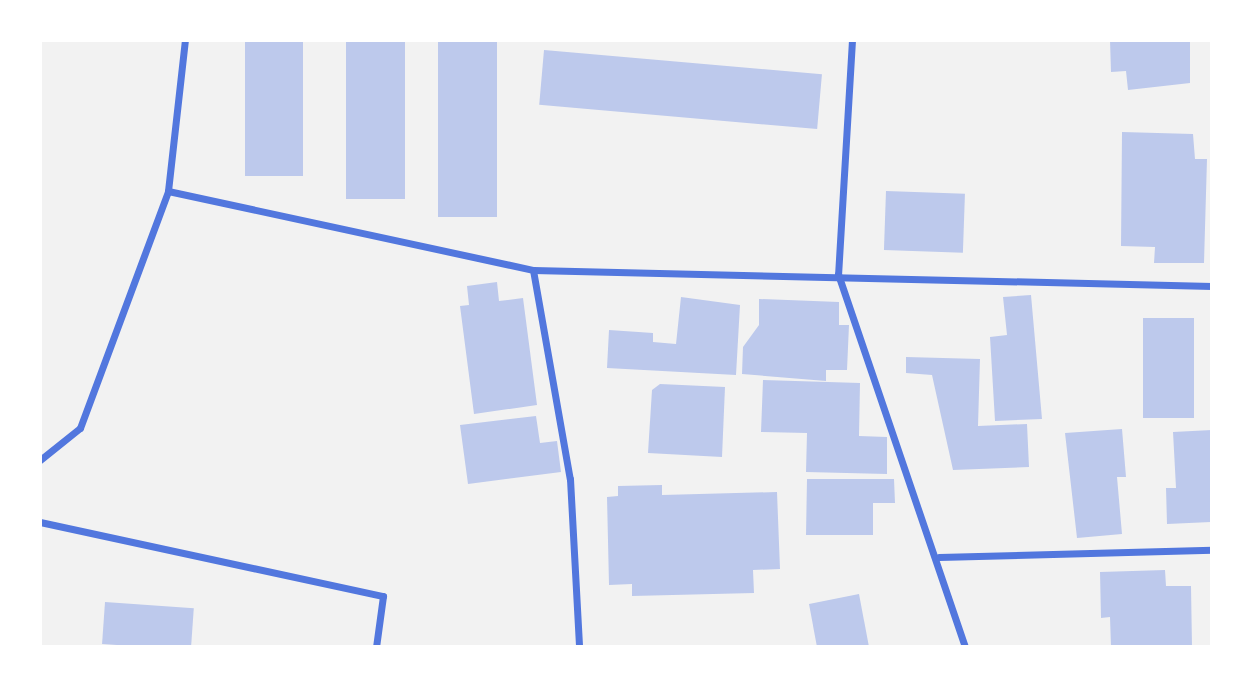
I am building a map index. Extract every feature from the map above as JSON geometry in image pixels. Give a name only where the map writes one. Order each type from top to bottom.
[{"type":"street","points":[[40,460],[80,428],[169,191],[185,40]]},
{"type":"street","points":[[852,40],[838,274],[939,557],[965,647]]},
{"type":"street","points":[[169,191],[533,270],[838,274],[1212,286]]},
{"type":"street","points":[[533,270],[570,479],[579,647]]},
{"type":"street","points":[[40,522],[383,596],[376,647]]},
{"type":"street","points":[[939,557],[1212,550]]},
{"type":"building","points":[[245,40],[303,40],[303,176],[245,176]]},
{"type":"building","points":[[346,40],[405,40],[405,199],[346,199]]},
{"type":"building","points":[[438,40],[497,40],[497,217],[438,217]]},
{"type":"building","points":[[1110,40],[1190,40],[1190,83],[1128,90],[1126,71],[1111,72]]},
{"type":"building","points":[[544,50],[822,74],[817,129],[539,105]]},
{"type":"building","points":[[1122,132],[1193,134],[1195,159],[1207,159],[1204,263],[1154,263],[1155,247],[1121,246]]},
{"type":"building","points":[[886,191],[965,194],[963,253],[884,250]]},
{"type":"building","points":[[497,282],[499,301],[523,298],[537,405],[474,414],[460,306],[469,305],[467,286]]},
{"type":"building","points":[[1031,295],[1042,419],[995,421],[990,337],[1007,335],[1003,297]]},
{"type":"building","points":[[681,297],[740,305],[736,375],[607,368],[609,330],[653,333],[653,342],[676,344]]},
{"type":"building","points":[[759,299],[839,302],[839,325],[849,325],[847,370],[826,370],[826,381],[742,374],[743,347],[759,325]]},
{"type":"building","points":[[1143,318],[1194,318],[1194,418],[1143,418]]},
{"type":"building","points":[[906,357],[980,359],[978,426],[1027,424],[1029,467],[953,470],[932,375],[906,373]]},
{"type":"building","points":[[763,380],[860,383],[859,436],[887,437],[887,474],[806,472],[807,433],[761,432]]},
{"type":"building","points":[[660,384],[725,387],[722,457],[648,453],[652,390]]},
{"type":"building","points":[[536,416],[540,443],[557,441],[561,472],[468,484],[460,425]]},
{"type":"building","points":[[1122,429],[1126,477],[1117,477],[1122,534],[1077,538],[1065,433]]},
{"type":"building","points":[[1212,430],[1211,522],[1167,524],[1166,488],[1176,488],[1173,432]]},
{"type":"building","points":[[807,479],[894,479],[895,503],[873,503],[873,535],[806,535]]},
{"type":"building","points":[[662,485],[662,495],[777,492],[780,569],[753,570],[754,593],[632,596],[632,584],[609,585],[607,497],[618,496],[618,486]]},
{"type":"building","points":[[1165,570],[1166,586],[1191,586],[1192,647],[1111,647],[1110,617],[1101,618],[1100,572]]},
{"type":"building","points":[[859,594],[869,647],[817,647],[809,604]]},
{"type":"building","points":[[105,602],[194,608],[191,647],[102,644]]}]
